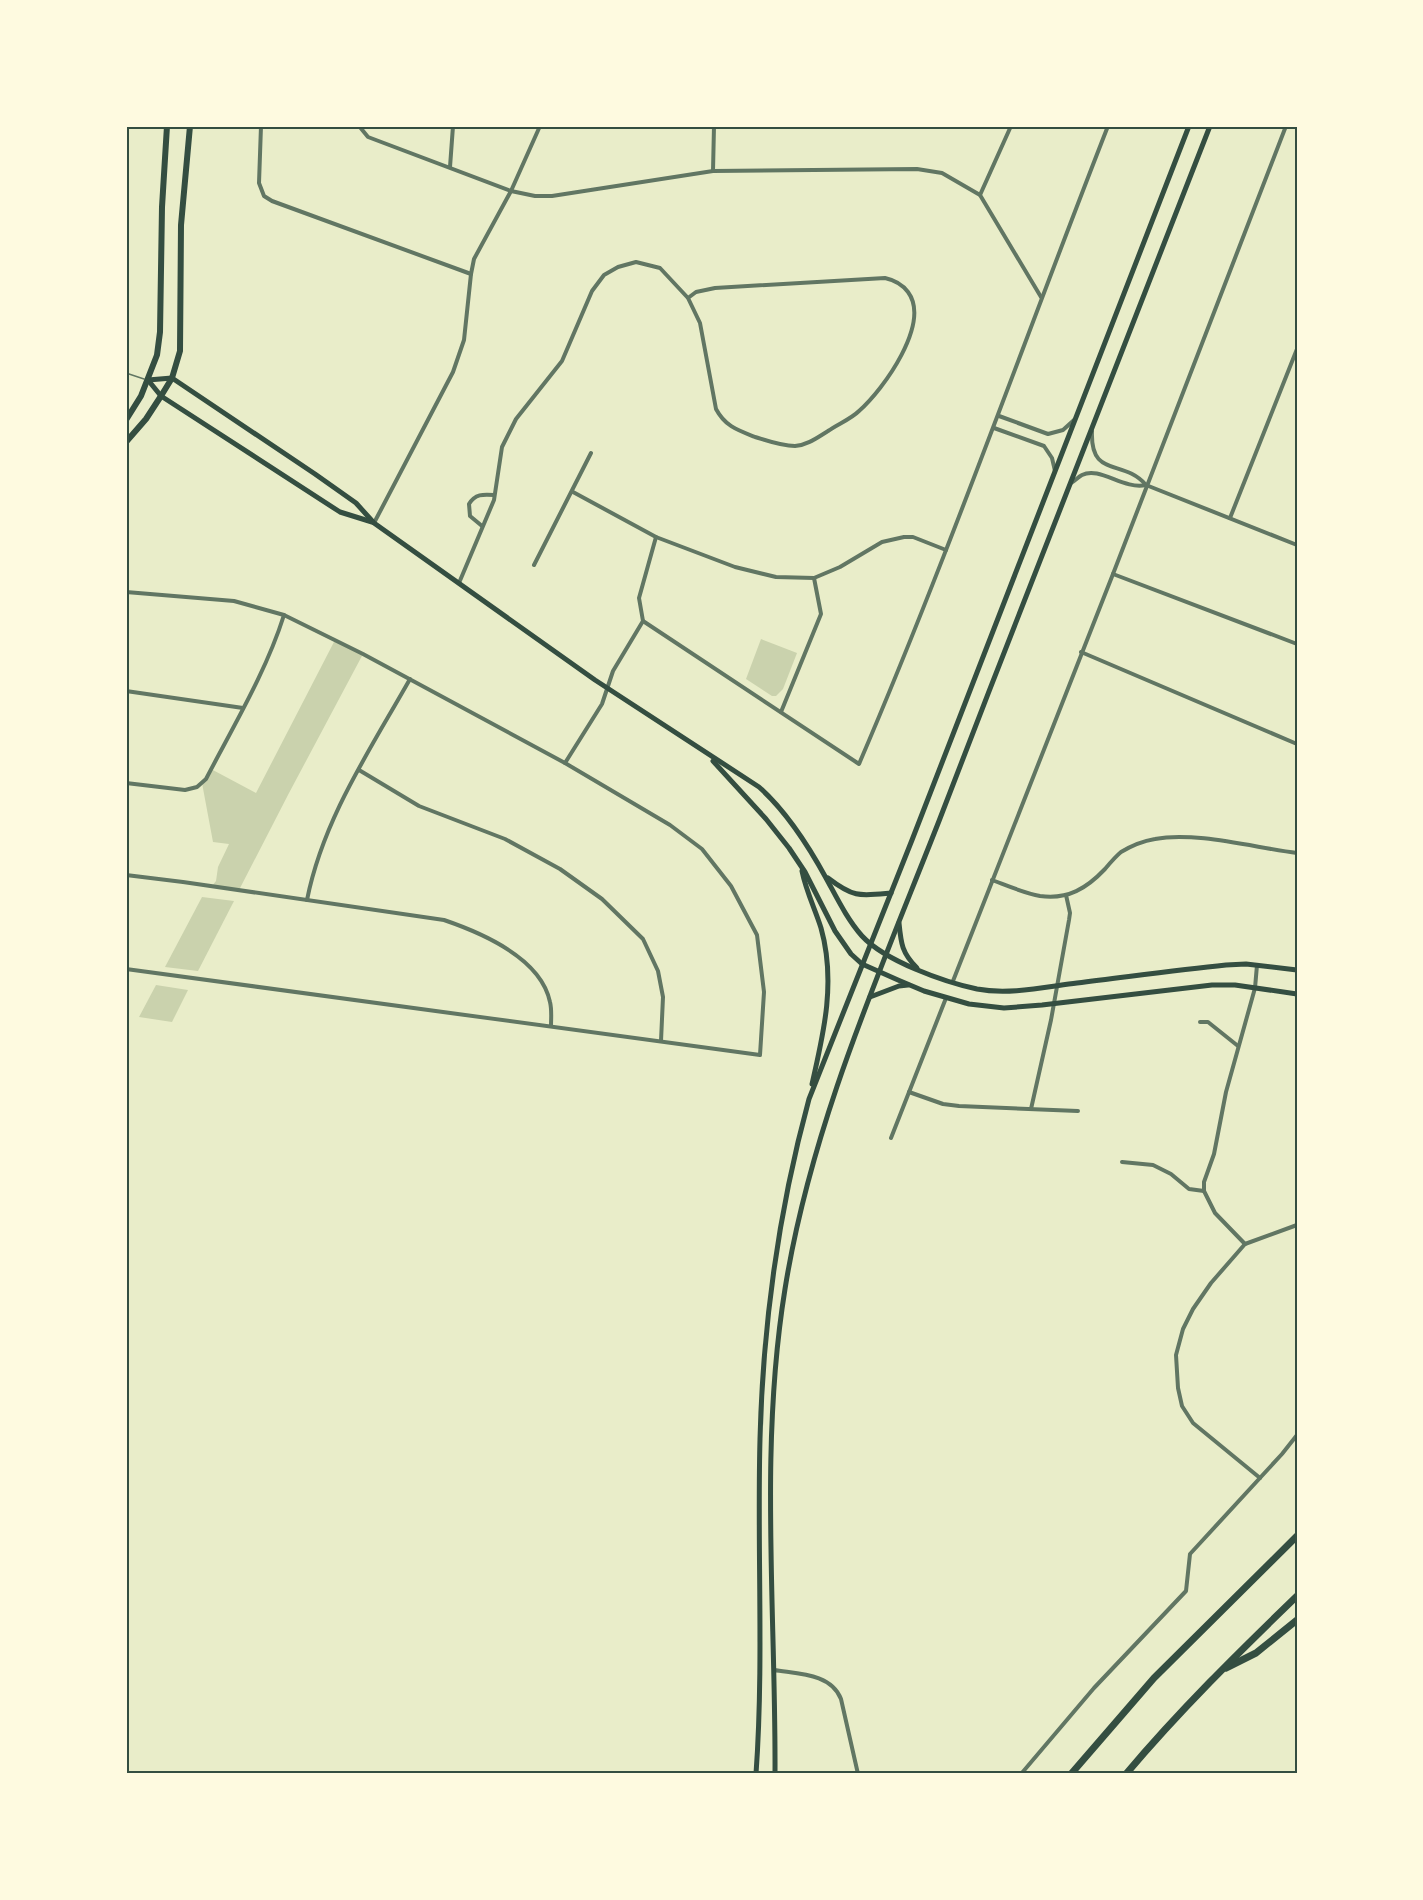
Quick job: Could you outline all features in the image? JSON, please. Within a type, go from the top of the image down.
[{"type":"highway","points":[[1071,1774],[1167,1664],[1297,1536]]},
{"type":"highway","points":[[1126,1774],[1221,1670],[1297,1596]]},
{"type":"highway","points":[[1221,1670],[1256,1653],[1297,1620]]},
{"type":"main road","points":[[126,420],[141,396],[157,355],[160,332],[162,215],[167,126]]},
{"type":"main road","points":[[126,442],[162,396],[177,364],[180,344],[181,225],[190,126]]},
{"type":"main road","points":[[809,1099],[1189,126]]},
{"type":"main road","points":[[775,1774],[771,1441],[781,1315],[797,1220],[807,1180],[824,1123],[899,921],[1210,126]]},
{"type":"main road","points":[[148,380],[172,378],[356,503],[374,523],[458,584],[708,755],[745,777],[773,800],[785,814],[825,876],[851,922],[870,944],[886,955],[918,970],[978,989],[1018,990],[1236,964],[1297,970]]},
{"type":"main road","points":[[148,380],[162,396],[340,512],[374,523]]},
{"type":"main road","points":[[708,755],[772,826],[800,864],[835,931],[851,954],[862,964],[910,985],[946,998],[976,1005],[1014,1008],[1187,987],[1223,985],[1297,994]]},
{"type":"main road","points":[[756,1774],[761,1639],[760,1440],[765,1359],[785,1196],[825,1025],[829,975],[821,929],[804,884],[800,864]]},
{"type":"main road","points":[[825,876],[848,892],[859,896],[891,893]]},
{"type":"main road","points":[[899,921],[903,950],[918,970]]},
{"type":"main road","points":[[870,997],[899,986],[910,985]]},
{"type":"street","points":[[261,126],[258,183],[264,196],[272,201],[471,274]]},
{"type":"street","points":[[359,126],[369,137],[511,191],[535,196],[552,196],[713,171],[917,169],[942,173],[980,195],[1041,297]]},
{"type":"street","points":[[450,166],[453,126]]},
{"type":"street","points":[[374,523],[453,372],[464,340],[474,259],[511,191],[540,126]]},
{"type":"street","points":[[713,171],[714,126]]},
{"type":"street","points":[[980,195],[1011,126]]},
{"type":"street","points":[[643,621],[859,764],[892,687],[999,416],[1041,297],[1108,126]]},
{"type":"street","points":[[953,981],[1286,126]]},
{"type":"street","points":[[458,584],[494,495],[502,447],[516,419],[562,361],[592,291],[604,275],[618,267],[636,262],[660,268],[688,298],[700,323],[716,409],[721,418],[732,428],[778,445],[797,446],[811,442],[859,412],[896,366],[911,330],[915,312],[914,299],[904,287],[885,278],[715,288],[696,292],[688,298]]},
{"type":"street","points":[[1230,518],[1297,349]]},
{"type":"street","points":[[999,416],[1048,434],[1063,430],[1075,420]]},
{"type":"street","points":[[994,428],[1044,446],[1052,458],[1055,471]]},
{"type":"street","points":[[1092,428],[1092,450],[1102,462],[1139,477],[1146,485],[1297,545]]},
{"type":"street","points":[[534,565],[591,453]]},
{"type":"street","points":[[1068,485],[1083,475],[1097,473],[1135,488],[1146,485]]},
{"type":"street","points":[[573,492],[656,537],[735,567],[776,577],[814,578],[840,567],[882,543],[904,537],[912,537],[946,549]]},
{"type":"street","points":[[483,526],[470,516],[469,504],[479,495],[494,495]]},
{"type":"street","points":[[565,763],[602,704],[613,671],[643,621],[639,598],[656,537]]},
{"type":"street","points":[[1113,574],[1297,644]]},
{"type":"street","points":[[781,712],[820,614],[814,578]]},
{"type":"street","points":[[126,592],[234,601],[284,615],[410,679],[565,763],[670,825],[702,849],[731,886],[757,935],[764,992],[760,1055],[126,969]]},
{"type":"street","points":[[126,783],[185,790],[197,787],[206,779],[275,643],[284,615]]},
{"type":"street","points":[[1081,652],[1297,744]]},
{"type":"street","points":[[307,900],[313,869],[338,806],[410,679]]},
{"type":"street","points":[[126,691],[243,708]]},
{"type":"street","points":[[358,770],[419,806],[506,840],[560,869],[602,898],[643,939],[658,971],[663,997],[661,1041]]},
{"type":"street","points":[[992,880],[1042,896],[1066,895],[1089,885],[1119,854],[1136,844],[1156,838],[1222,841],[1297,853]]},
{"type":"street","points":[[126,875],[444,920],[476,930],[516,955],[543,984],[551,1003],[551,1026]]},
{"type":"street","points":[[1031,1109],[1051,1020],[1070,913],[1066,895]]},
{"type":"street","points":[[1245,1244],[1215,1213],[1204,1191],[1204,1182],[1214,1154],[1226,1092],[1255,988],[1257,965]]},
{"type":"street","points":[[891,1138],[946,998]]},
{"type":"street","points":[[1200,1022],[1208,1022],[1238,1046]]},
{"type":"street","points":[[909,1092],[944,1104],[1078,1111]]},
{"type":"street","points":[[1122,1162],[1153,1165],[1172,1174],[1190,1189],[1204,1191]]},
{"type":"street","points":[[1260,1478],[1193,1423],[1182,1406],[1178,1388],[1176,1355],[1183,1329],[1193,1309],[1211,1283],[1245,1244],[1297,1225]]},
{"type":"street","points":[[1021,1774],[1094,1688],[1186,1591],[1190,1554],[1297,1435]]},
{"type":"street","points":[[774,1670],[817,1677],[836,1690],[841,1699],[858,1774]]},
{"type":"lane","points":[[126,373],[148,380]]},
{"type":"green space","points":[[761,639],[797,653],[783,689],[776,696],[772,696],[746,679]]},
{"type":"green space","points":[[335,640],[363,654],[239,890],[212,886],[216,881],[218,867],[229,844],[213,842],[202,783],[211,769],[256,793]]},
{"type":"green space","points":[[202,897],[234,901],[198,971],[165,967]]},
{"type":"green space","points":[[156,985],[188,990],[172,1022],[139,1017]]}]
